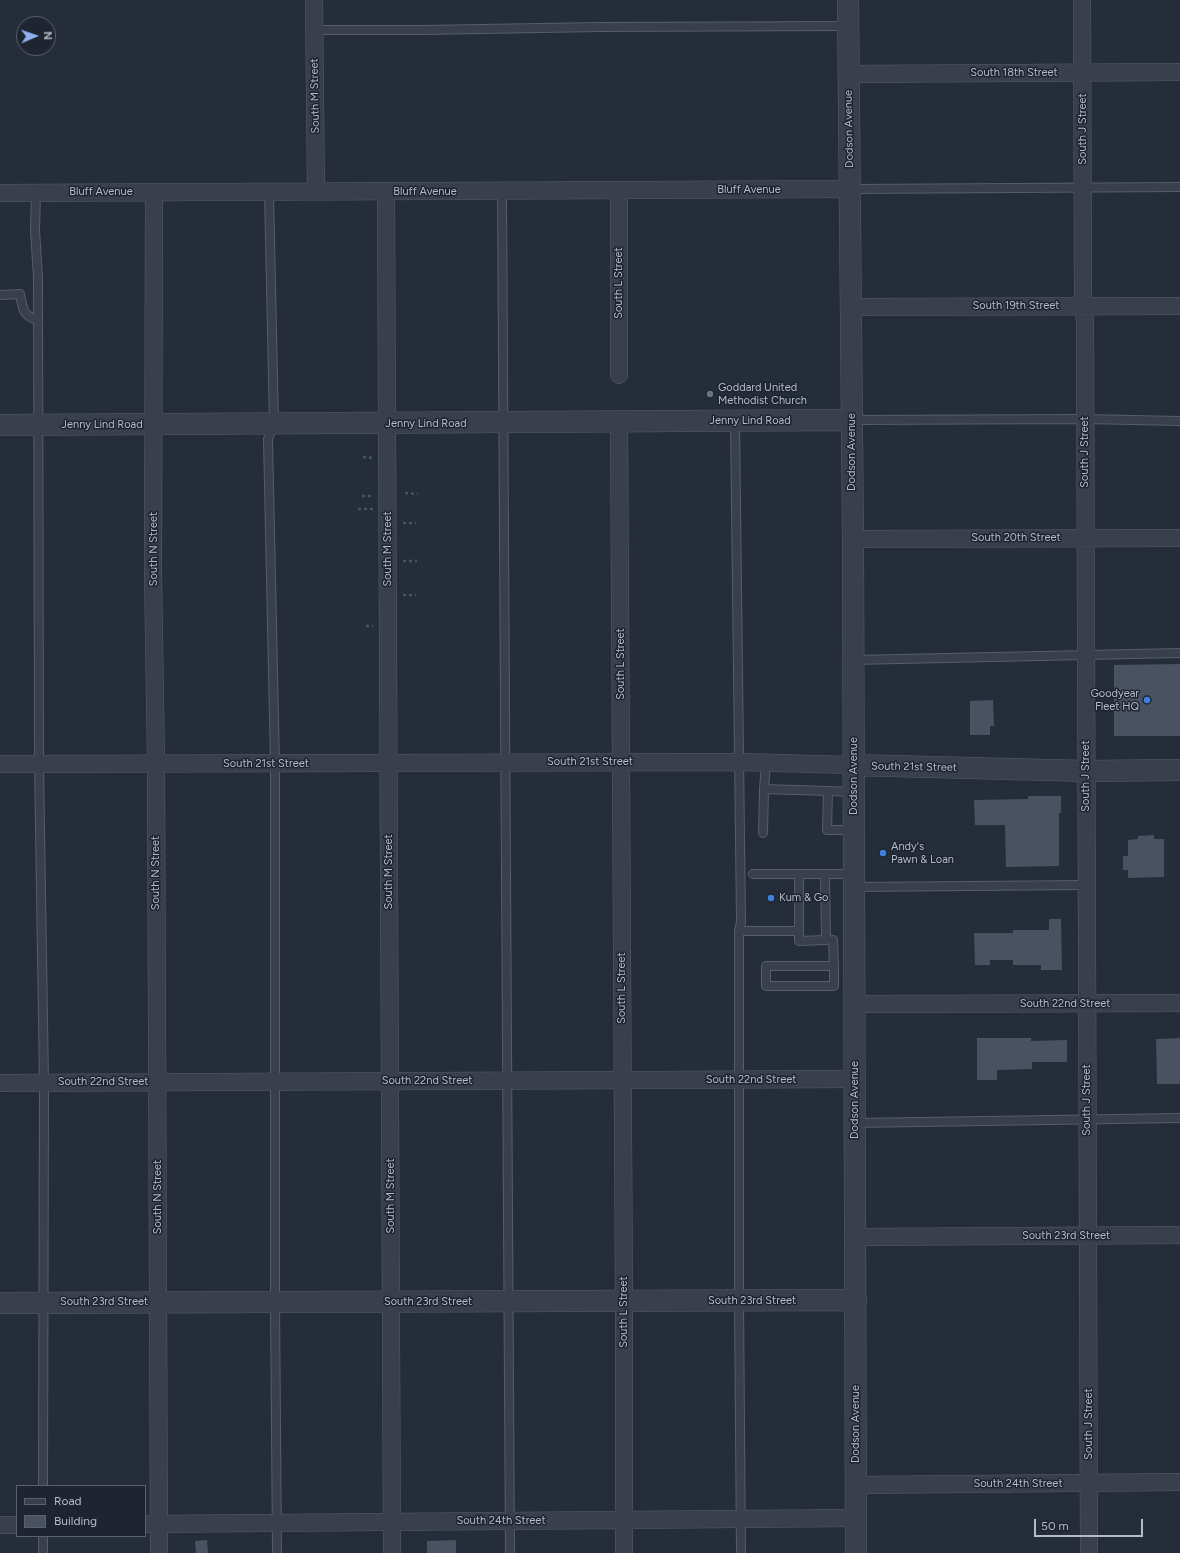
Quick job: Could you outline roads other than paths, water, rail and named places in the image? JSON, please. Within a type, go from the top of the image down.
[{"type":"street","name":"South M Street","points":[[314,0],[316,192]]},
{"type":"street","name":"Dodson Avenue","points":[[848,0],[853,539],[854,880],[840,940],[844,979],[854,1004],[856,1553]]},
{"type":"street","name":"South J Street","points":[[1082,0],[1085,654],[1087,771],[1086,886],[1089,1553]]},
{"type":"street","name":"South 18th Street","points":[[848,74],[1180,72]]},
{"type":"street","name":"Bluff Avenue","points":[[0,193],[502,192],[850,189]]},
{"type":"street","name":"South L Street","points":[[619,191],[619,375]]},
{"type":"street","name":"South N Street","points":[[154,192],[153,573],[156,764],[158,1302],[152,1524],[159,1553]]},
{"type":"street","name":"South M Street","points":[[386,192],[392,1553]]},
{"type":"street","name":"South 19th Street","points":[[851,307],[1180,306]]},
{"type":"street","name":"Jenny Lind Road","points":[[0,425],[387,424],[852,420]]},
{"type":"street","name":"South L Street","points":[[620,422],[624,1553]]},
{"type":"street","name":"South 20th Street","points":[[853,539],[1180,538]]},
{"type":"street","name":"South 21st Street","points":[[0,764],[740,762],[1087,771],[1180,770]]},
{"type":"street","name":"South 22nd Street","points":[[854,1004],[1180,1003]]},
{"type":"street","name":"South 22nd Street","points":[[0,1083],[855,1079]]},
{"type":"street","name":"South 23rd Street","points":[[855,1237],[1180,1235]]},
{"type":"street","name":"South 23rd Street","points":[[0,1303],[856,1300]]},
{"type":"street","name":"South 24th Street","points":[[856,1485],[1180,1482]]},
{"type":"street","name":"South 24th Street","points":[[152,1524],[856,1518]]},
{"type":"street","points":[[0,1525],[16,1525]]},
{"type":"lane","points":[[314,30],[848,26]]},
{"type":"lane","points":[[850,189],[1180,187]]},
{"type":"lane","points":[[269,192],[274,424],[268,439],[275,764],[275,1302],[277,1553]]},
{"type":"lane","points":[[502,192],[510,1553]]},
{"type":"lane","points":[[36,193],[35,230],[38,278],[37,425],[39,764],[44,1082],[43,1485]]},
{"type":"lane","points":[[0,294],[20,294],[24,313],[30,318],[37,320]]},
{"type":"lane","points":[[852,420],[1180,421]]},
{"type":"lane","points":[[735,421],[741,922],[739,931],[741,1553]]},
{"type":"lane","points":[[853,660],[1180,653]]},
{"type":"lane","points":[[763,833],[766,763]]},
{"type":"lane","points":[[764,789],[854,792]]},
{"type":"lane","points":[[828,791],[827,830],[854,830]]},
{"type":"lane","points":[[753,874],[825,874],[854,880],[1086,886]]},
{"type":"lane","points":[[799,874],[799,940],[840,940]]},
{"type":"lane","points":[[825,874],[840,940],[834,966]]},
{"type":"lane","points":[[739,931],[799,931]]},
{"type":"lane","points":[[766,966],[834,966],[844,979],[834,986],[766,986],[766,966]]},
{"type":"lane","points":[[855,1123],[1180,1118]]},
{"type":"lane","points":[[43,1537],[43,1553]]},
{"type":"place","name":"Goddard United Methodist Church","points":[[710,394]]},
{"type":"place","name":"Goodyear Fleet HQ","points":[[1147,700]]},
{"type":"place","name":"Andy's Pawn & Loan","points":[[883,853]]},
{"type":"place","name":"Kum & Go","points":[[771,898]]}]
